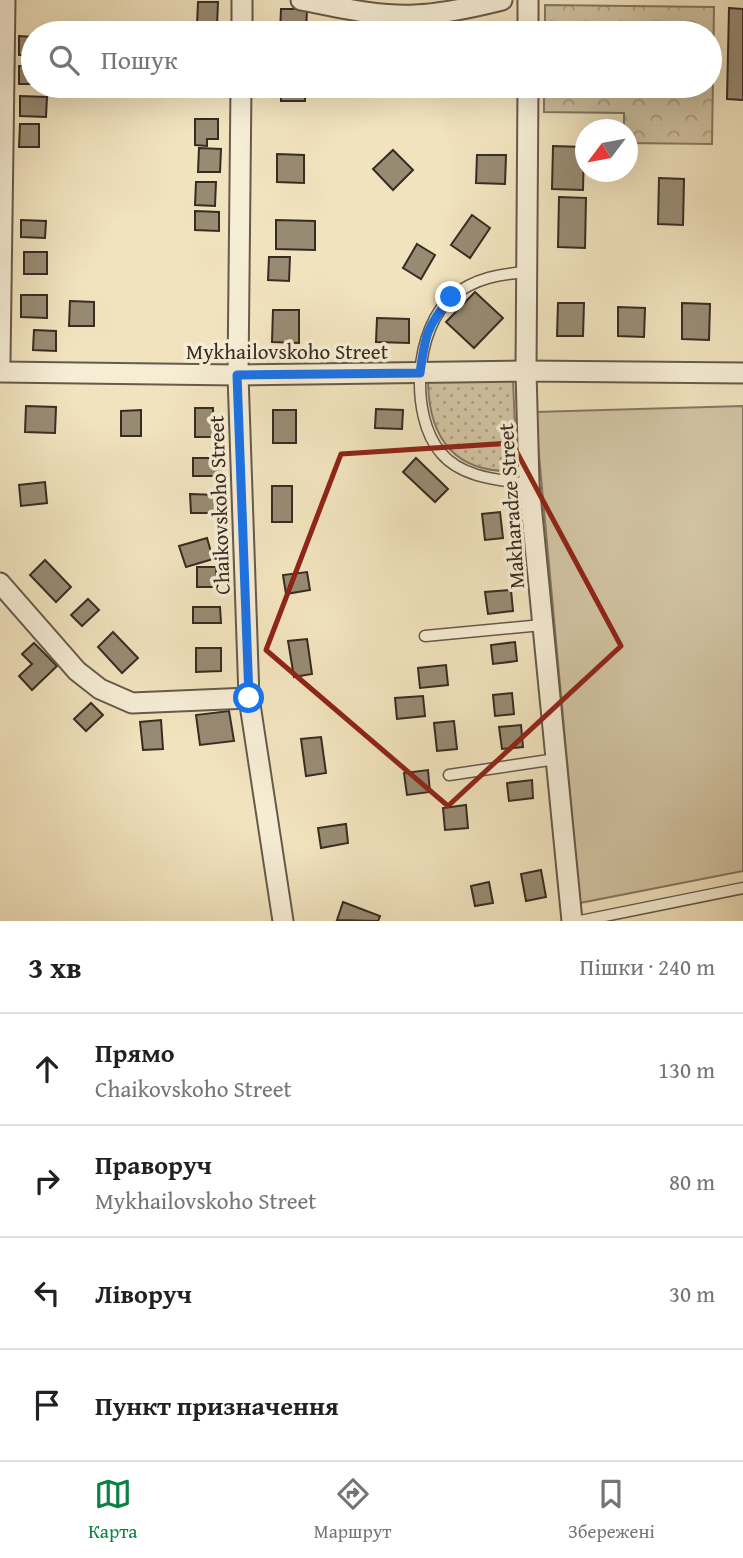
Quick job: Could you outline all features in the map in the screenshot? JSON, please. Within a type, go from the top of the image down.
[{"type":"street","points":[[0,361],[5,0]]},
{"type":"street","points":[[242,0],[242,21]]},
{"type":"street","points":[[301,0],[363,12],[415,15],[471,8],[502,0]]},
{"type":"street","points":[[528,0],[528,21]]},
{"type":"street","name":"Chaikovskoho Street","points":[[241,98],[237,375],[249,698],[283,921]]},
{"type":"street","name":"Makharadze Street","points":[[527,98],[526,371],[529,484],[572,921]]},
{"type":"street","name":"Mykhailovskoho Street","points":[[0,372],[237,375],[526,371],[743,373]]},
{"type":"street","points":[[0,583],[77,671],[100,689],[132,703],[249,698]]},
{"type":"lane","points":[[527,272],[488,276],[451,297],[437,314],[423,346],[420,396],[430,436],[441,454],[476,476],[529,484]]},
{"type":"lane","points":[[425,636],[542,625]]},
{"type":"lane","points":[[449,775],[556,759]]},
{"type":"lane","points":[[580,921],[743,888]]},
{"type":"highlighted area","points":[[512,443],[621,646],[448,806],[266,650],[341,454]]},
{"type":"green space","points":[[545,5],[714,7],[714,21],[545,21]]},
{"type":"green space","points":[[544,98],[713,98],[712,144],[638,143],[638,119],[624,119],[624,113],[544,112]]},
{"type":"green space","points":[[513,381],[517,471],[478,467],[463,460],[450,450],[441,437],[434,421],[428,382]]},
{"type":"green space","points":[[743,406],[743,871],[580,903],[535,412]]},
{"type":"building","points":[[198,2],[218,2],[217,21],[197,21]]},
{"type":"building","points":[[729,8],[743,9],[743,100],[727,99]]},
{"type":"building","points":[[281,9],[307,9],[306,21],[280,21]]},
{"type":"building","points":[[19,36],[21,55],[19,55]]},
{"type":"building","points":[[19,66],[21,66],[21,84]]},
{"type":"building","points":[[20,96],[47,98],[46,117],[20,116]]},
{"type":"building","points":[[281,98],[305,98],[305,101],[281,101]]},
{"type":"building","points":[[195,119],[218,119],[218,139],[207,139],[207,146],[195,145]]},
{"type":"building","points":[[20,124],[39,124],[39,147],[19,147]]},
{"type":"building","points":[[553,146],[575,147],[575,182],[583,182],[583,190],[552,189]]},
{"type":"building","points":[[199,148],[221,149],[220,172],[198,172]]},
{"type":"building","points":[[393,150],[413,170],[393,190],[373,169]]},
{"type":"building","points":[[277,154],[304,155],[304,183],[277,182]]},
{"type":"building","points":[[477,155],[506,155],[505,184],[476,183]]},
{"type":"building","points":[[659,178],[684,179],[683,225],[658,224]]},
{"type":"building","points":[[196,182],[216,182],[215,206],[195,205]]},
{"type":"building","points":[[559,197],[586,198],[585,248],[558,247]]},
{"type":"building","points":[[195,211],[219,212],[219,231],[195,230]]},
{"type":"building","points":[[472,215],[490,228],[470,258],[451,245]]},
{"type":"building","points":[[21,220],[46,221],[45,238],[21,237]]},
{"type":"building","points":[[276,220],[315,221],[315,250],[276,249]]},
{"type":"building","points":[[417,244],[435,255],[421,279],[403,268]]},
{"type":"building","points":[[24,252],[47,252],[47,274],[24,274]]},
{"type":"building","points":[[269,257],[290,257],[289,281],[268,280]]},
{"type":"building","points":[[475,292],[503,318],[474,348],[446,322]]},
{"type":"building","points":[[21,295],[47,295],[47,318],[21,317]]},
{"type":"building","points":[[70,301],[94,302],[94,326],[69,326]]},
{"type":"building","points":[[558,303],[584,303],[583,336],[557,336]]},
{"type":"building","points":[[682,303],[710,304],[709,340],[682,339]]},
{"type":"building","points":[[618,307],[645,308],[644,337],[618,336]]},
{"type":"building","points":[[273,310],[299,310],[299,343],[272,342]]},
{"type":"building","points":[[377,318],[409,319],[409,343],[376,342]]},
{"type":"building","points":[[34,330],[56,331],[56,351],[33,350]]},
{"type":"building","points":[[26,406],[56,407],[55,433],[25,432]]},
{"type":"building","points":[[195,408],[213,408],[214,437],[195,437]]},
{"type":"building","points":[[376,409],[403,410],[402,429],[375,428]]},
{"type":"building","points":[[141,410],[141,436],[121,436],[121,411]]},
{"type":"building","points":[[273,410],[296,410],[296,443],[273,443]]},
{"type":"building","points":[[193,458],[221,458],[221,476],[193,476]]},
{"type":"building","points":[[416,458],[448,489],[435,502],[403,472]]},
{"type":"building","points":[[45,482],[47,503],[21,506],[19,485]]},
{"type":"building","points":[[272,486],[292,486],[292,522],[272,522]]},
{"type":"building","points":[[190,494],[217,495],[217,513],[191,513]]},
{"type":"building","points":[[500,512],[503,538],[485,540],[482,514]]},
{"type":"building","points":[[207,538],[213,559],[186,567],[179,546]]},
{"type":"building","points":[[45,560],[71,587],[56,602],[30,575]]},
{"type":"building","points":[[197,567],[216,567],[217,587],[197,587]]},
{"type":"building","points":[[307,572],[310,590],[286,594],[283,575]]},
{"type":"building","points":[[511,590],[513,611],[488,614],[485,592]]},
{"type":"building","points":[[88,599],[99,610],[82,626],[71,615]]},
{"type":"building","points":[[193,607],[220,607],[221,623],[193,623]]},
{"type":"building","points":[[113,632],[138,658],[122,673],[98,647]]},
{"type":"building","points":[[307,639],[312,674],[294,677],[288,641]]},
{"type":"building","points":[[515,642],[517,661],[493,664],[491,645]]},
{"type":"building","points":[[34,643],[57,666],[32,690],[19,676],[32,664],[22,654]]},
{"type":"building","points":[[196,648],[221,648],[221,671],[196,672]]},
{"type":"building","points":[[446,665],[448,685],[420,688],[418,668]]},
{"type":"building","points":[[512,693],[514,714],[495,716],[493,695]]},
{"type":"building","points":[[423,696],[425,716],[397,719],[395,698]]},
{"type":"building","points":[[91,703],[103,715],[86,731],[74,719]]},
{"type":"building","points":[[229,711],[234,741],[200,745],[196,715]]},
{"type":"building","points":[[161,720],[163,749],[143,750],[140,722]]},
{"type":"building","points":[[454,721],[457,749],[437,751],[434,723]]},
{"type":"building","points":[[521,725],[523,747],[502,749],[499,727]]},
{"type":"building","points":[[321,737],[326,773],[306,776],[301,739]]},
{"type":"building","points":[[428,770],[430,792],[407,795],[404,773]]},
{"type":"building","points":[[532,780],[533,798],[509,801],[507,783]]},
{"type":"building","points":[[466,805],[468,828],[445,830],[443,808]]},
{"type":"building","points":[[346,824],[348,843],[321,848],[318,828]]},
{"type":"building","points":[[541,870],[546,897],[526,901],[521,874]]},
{"type":"building","points":[[489,882],[493,903],[475,906],[471,886]]},
{"type":"building","points":[[343,902],[380,916],[378,921],[337,920]]},
{"type":"route","points":[[249,698],[237,375],[420,373],[423,346],[429,328],[451,297]]}]
